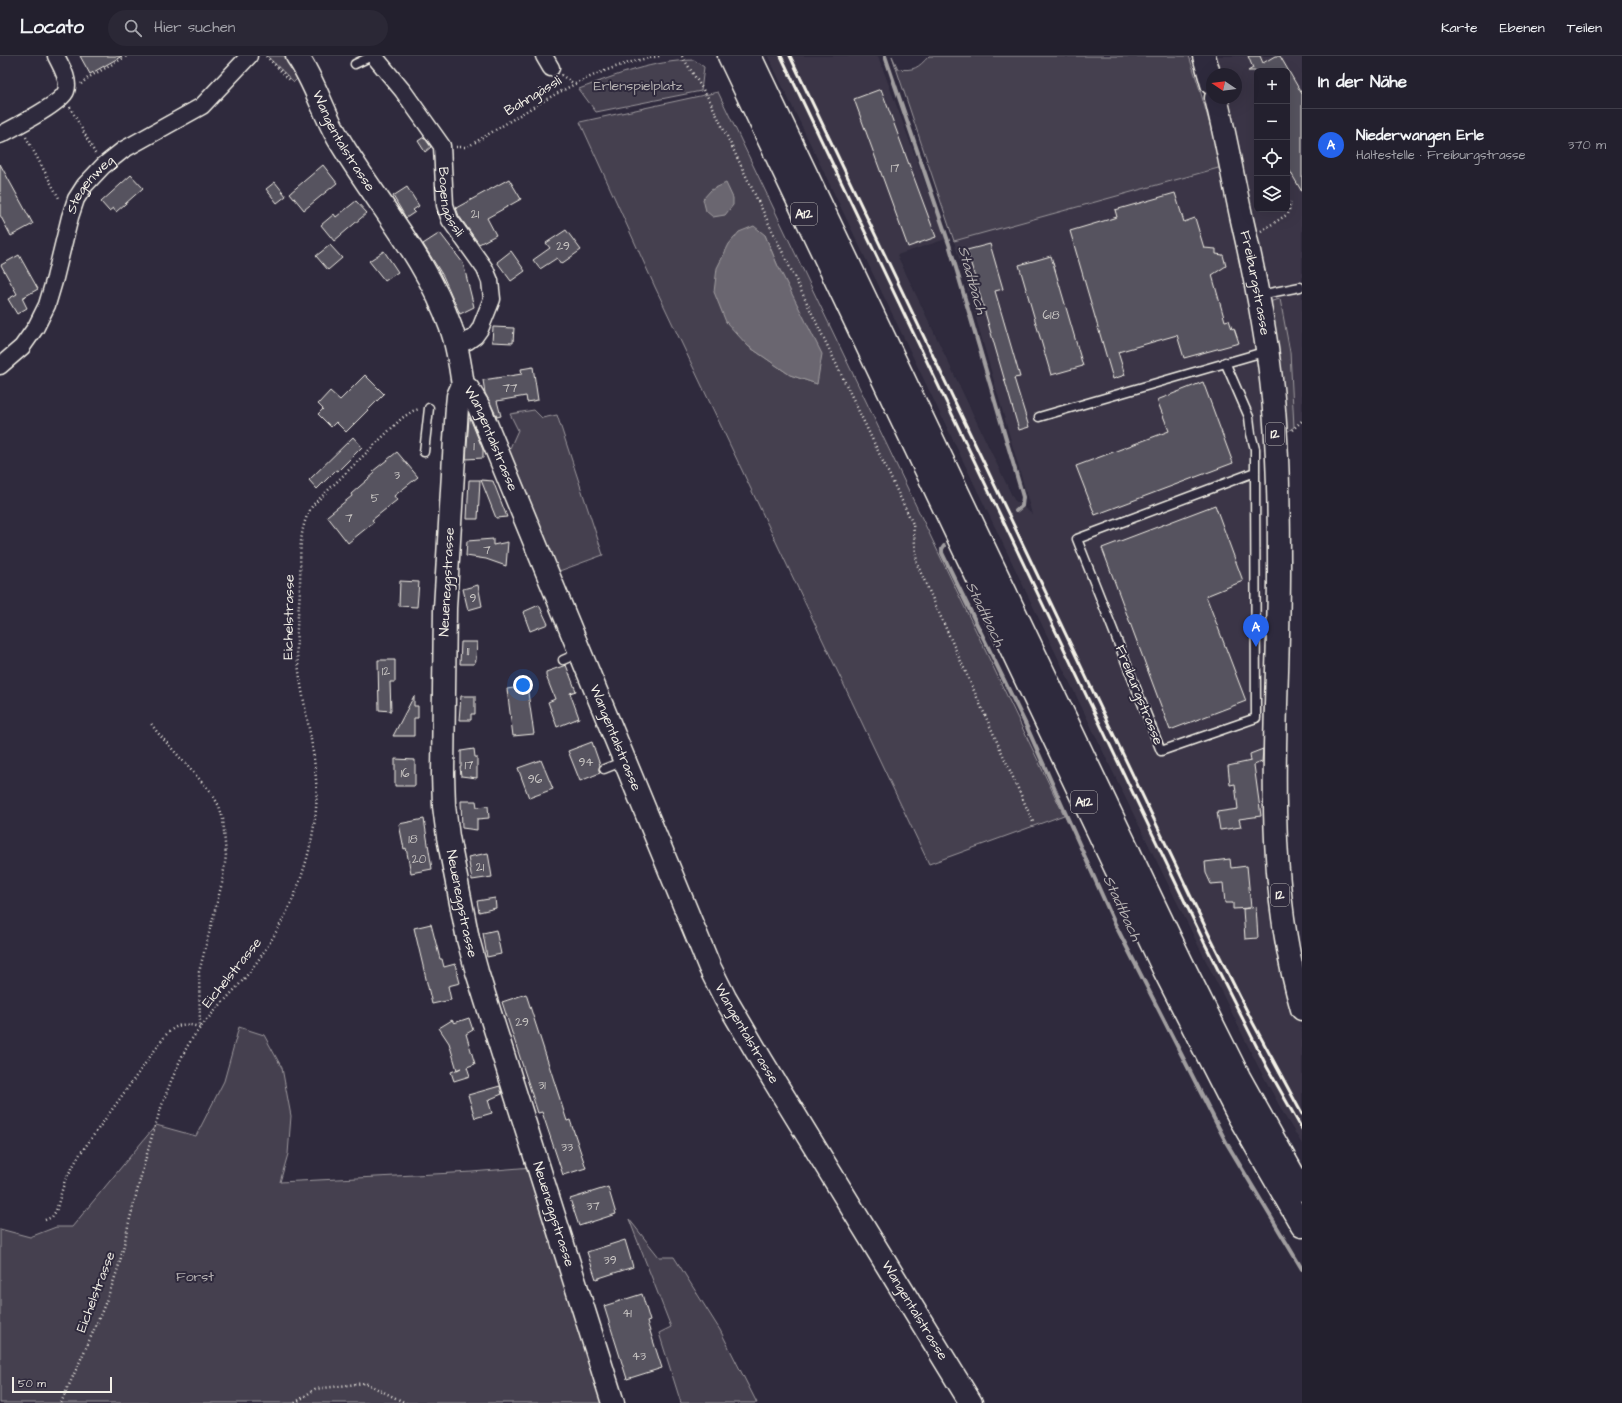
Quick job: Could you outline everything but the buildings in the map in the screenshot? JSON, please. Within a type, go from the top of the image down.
[{"type":"main road","name":"Wangentalstrasse","points":[[297,56],[338,137],[410,247],[437,294],[451,328],[456,345],[463,385],[468,389],[480,407],[571,656],[624,761],[696,937],[725,998],[971,1403]]},
{"type":"main road","name":"A12","points":[[729,56],[1164,970],[1225,1092],[1256,1149],[1302,1226]]},
{"type":"main road","name":"A12","points":[[750,56],[1182,964],[1256,1108],[1302,1190]]},
{"type":"main road","points":[[1204,56],[1207,68]]},
{"type":"main road","name":"Freiburgstrasse","points":[[1217,104],[1259,296],[1268,351],[1274,414],[1279,522],[1279,645],[1275,784],[1277,865],[1280,901],[1288,952],[1302,1009]]},
{"type":"main road","name":"Neueneggstrasse","points":[[463,385],[458,396],[457,406],[445,608],[443,774],[444,806],[448,837],[468,939],[477,972],[613,1403]]},
{"type":"street","points":[[3,137],[61,98],[66,92],[66,77],[56,56]]},
{"type":"street","name":"Stegenweg","points":[[0,366],[22,347],[36,327],[47,305],[70,217],[76,199],[82,190],[103,166],[122,150],[202,106],[249,56]]},
{"type":"street","name":"Bogengässli","points":[[373,56],[404,91],[442,146],[445,205],[448,215],[457,231],[484,269],[490,281],[492,291],[490,306],[476,336],[468,341],[456,345]]},
{"type":"lane","points":[[355,64],[373,56]]},
{"type":"lane","points":[[1259,296],[1300,287]]},
{"type":"lane","name":"Freiburgstrasse","points":[[1255,472],[1077,539],[1161,751],[1256,718],[1255,448],[1251,434],[1249,417],[1225,362],[1268,351]]},
{"type":"lane","points":[[1039,417],[1225,362]]},
{"type":"lane","points":[[424,452],[429,408]]},
{"type":"lane","points":[[604,769],[624,761]]},
{"type":"path","points":[[67,86],[74,87],[85,82],[89,77],[127,56]]},
{"type":"path","points":[[266,56],[296,86]]},
{"type":"path","name":"Bahngässli","points":[[442,146],[467,148],[573,83],[628,63],[660,56]]},
{"type":"path","points":[[682,56],[710,101],[913,524],[917,564],[1034,824]]},
{"type":"path","points":[[75,116],[103,166]]},
{"type":"path","points":[[31,145],[70,217]]},
{"type":"path","points":[[1262,239],[1261,231],[1288,214],[1291,202]]},
{"type":"path","name":"Eichelstrasse","points":[[61,1403],[117,1273],[153,1130],[164,1098],[184,1052],[200,1027],[248,974],[268,946],[296,893],[306,862],[314,824],[317,800],[315,768],[299,672],[296,644],[300,586],[300,556],[303,529],[307,514],[313,505],[402,418],[413,411],[429,408]]},
{"type":"path","points":[[45,1220],[52,1217],[56,1210],[65,1180],[80,1154],[164,1036],[172,1028],[180,1024],[189,1024],[200,1027],[199,972],[222,883],[226,856],[223,819],[219,806],[211,792],[162,738],[150,722]]},
{"type":"path","points":[[295,1403],[315,1389],[365,1383],[406,1403]]},
{"type":"shaded area","points":[[768,56],[878,56],[946,239],[897,255],[1014,500],[1032,514],[954,241],[1224,166],[1208,104],[1242,104],[1242,68],[1206,68],[1206,94],[1198,62],[1195,56],[1302,56],[1302,419],[1294,427],[1262,451],[1266,741],[1287,981],[1302,1032],[1302,1144],[1259,1068],[1124,795]]},
{"type":"shaded area","points":[[726,183],[733,198],[733,205],[725,215],[713,217],[706,211],[703,199],[711,190]]},
{"type":"shaded area","points":[[754,226],[765,235],[777,264],[822,354],[817,384],[790,375],[748,346],[726,322],[714,292],[717,268],[729,244],[739,232]]},
{"type":"green space","points":[[267,56],[286,56],[298,78],[294,82]]},
{"type":"green space","points":[[892,56],[898,69],[908,70],[915,68],[929,56],[1189,56],[1222,167],[954,241]]},
{"type":"green space","name":"Erlenspielplatz","points":[[694,60],[704,67],[701,91],[596,112],[579,89],[635,69],[664,63]]},
{"type":"green space","points":[[718,92],[1064,815],[929,864],[655,287],[580,122]],"holes":[[[765,235],[777,264],[817,384],[790,375],[748,346]]]},
{"type":"green space","points":[[1280,299],[1290,352],[1294,427],[1284,434],[1271,310],[1272,301]]},
{"type":"green space","points":[[534,410],[542,418],[557,415],[603,555],[554,573],[506,457],[518,430],[510,414]]},
{"type":"green space","name":"Forst","points":[[239,1027],[264,1035],[282,1068],[291,1116],[288,1154],[280,1182],[472,1172],[532,1167],[609,1403],[0,1403],[0,1229],[30,1237],[56,1227],[72,1227],[156,1125],[196,1136],[224,1081]]},
{"type":"green space","points":[[629,1219],[659,1257],[674,1257],[720,1330],[757,1403],[681,1403],[659,1333],[671,1327]]},
{"type":"waterway","name":"Stadtbach","points":[[885,56],[949,244],[1023,497],[1022,506],[1016,511]]},
{"type":"waterway","name":"Stadtbach","points":[[944,546],[942,553],[1026,725],[1115,924],[1226,1142],[1302,1269]]},
{"type":"railway","points":[[781,56],[1205,944],[1267,1067],[1302,1129]]},
{"type":"railway","points":[[790,56],[1212,941],[1253,1023],[1302,1114]]},
{"type":"place","name":"Niederwangen Erle","points":[[1256,647]]}]
